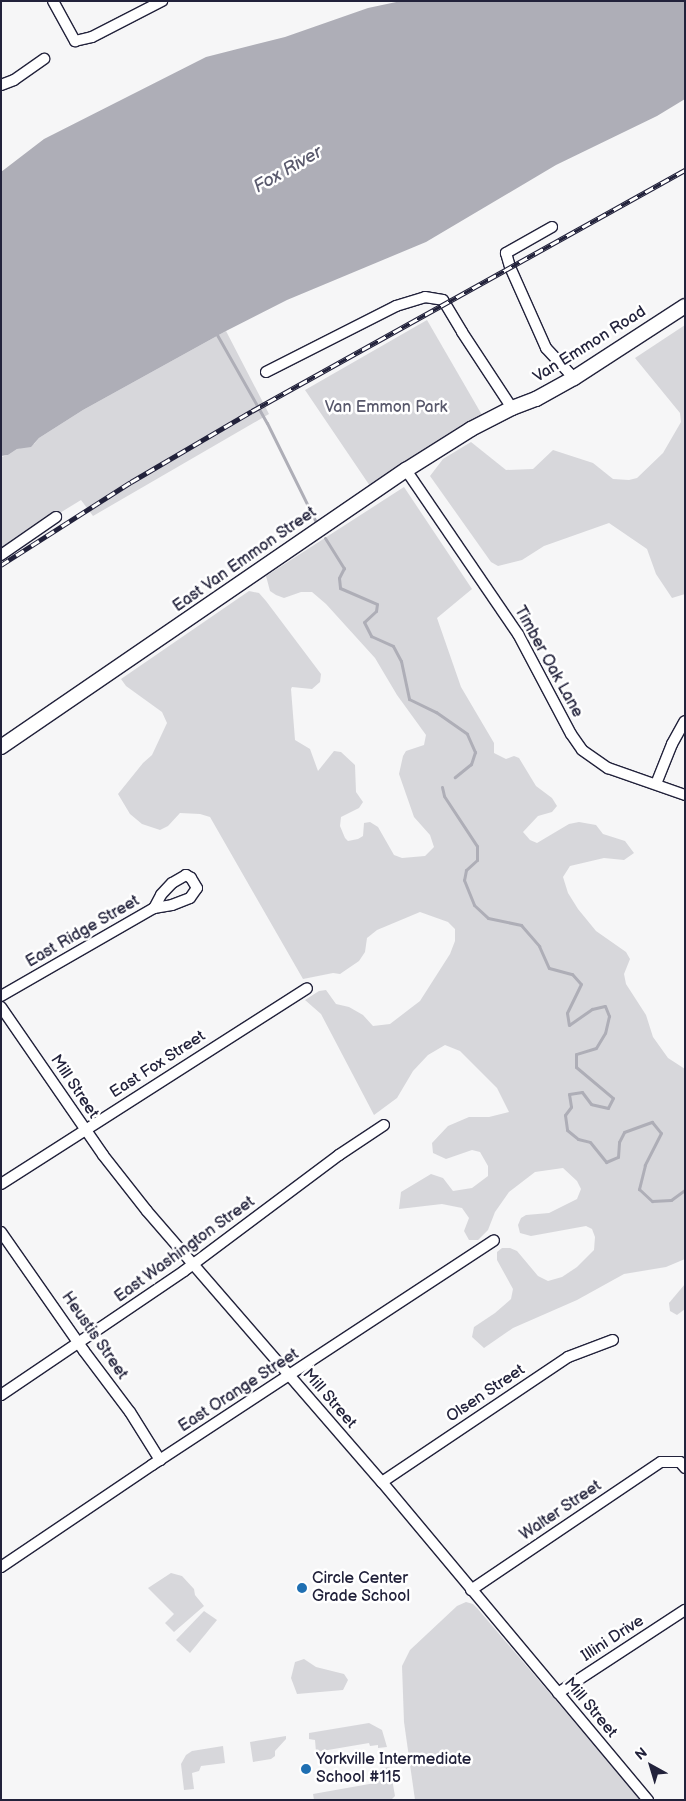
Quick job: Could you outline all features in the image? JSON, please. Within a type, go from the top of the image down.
[{"type":"street","points":[[53,1],[75,41],[92,37],[162,1]]},
{"type":"street","points":[[1,85],[14,80],[44,59]]},
{"type":"street","points":[[552,227],[506,253],[510,267],[546,348],[574,378]]},
{"type":"street","points":[[266,372],[396,306],[425,297],[443,300],[512,408]]},
{"type":"street","name":"Van Emmon Road","points":[[512,408],[536,399],[574,378],[685,306]]},
{"type":"street","name":"East Van Emmon Street","points":[[1,747],[406,470],[471,429],[512,408]]},
{"type":"street","name":"Timber Oak Lane","points":[[406,470],[518,634],[571,734],[582,750],[608,768],[685,795]]},
{"type":"street","points":[[1,555],[56,517]]},
{"type":"street","points":[[656,784],[672,744],[685,722]]},
{"type":"street","name":"East Ridge Street","points":[[1,996],[154,908]]},
{"type":"street","name":"East Fox Street","points":[[1,1184],[260,1016],[307,988]]},
{"type":"street","name":"Mill Street","points":[[1,1007],[122,1180],[192,1265],[382,1482],[648,1800]]},
{"type":"street","name":"East Washington Street","points":[[1,1395],[192,1265],[345,1151],[384,1125]]},
{"type":"street","name":"Heustis Street","points":[[1,1232],[130,1412],[160,1460]]},
{"type":"street","name":"East Orange Street","points":[[1,1567],[494,1240]]},
{"type":"street","name":"Olsen Street","points":[[382,1482],[568,1357],[613,1340]]},
{"type":"street","name":"Walter Street","points":[[471,1590],[661,1462],[680,1462],[685,1468]]},
{"type":"street","name":"Illini Drive","points":[[558,1693],[685,1610]]},
{"type":"green space","name":"Van Emmon Park","points":[[427,320],[482,415],[447,435],[370,486],[305,390]]},
{"type":"green space","points":[[685,325],[685,594],[672,598],[656,574],[647,549],[609,523],[544,546],[522,560],[498,566],[491,562],[430,476],[443,459],[471,442],[506,470],[533,469],[553,450],[593,463],[613,479],[629,480],[637,478],[663,453],[681,422],[680,413],[635,358]]},
{"type":"green space","points":[[226,331],[269,414],[93,516],[81,500],[1,549],[1,457],[17,449],[34,444],[39,438],[83,410]]},
{"type":"green space","points":[[404,487],[472,589],[437,618],[461,687],[494,743],[494,753],[506,759],[514,756],[519,758],[536,786],[552,798],[557,806],[552,812],[538,816],[523,832],[530,840],[537,843],[569,824],[579,822],[596,825],[603,834],[625,841],[634,853],[624,860],[604,858],[570,866],[563,877],[568,893],[596,931],[626,952],[630,959],[624,974],[626,984],[646,1015],[653,1037],[668,1058],[685,1069],[685,1259],[666,1267],[624,1274],[577,1300],[513,1328],[484,1348],[472,1337],[474,1327],[495,1313],[511,1299],[513,1289],[497,1260],[497,1252],[502,1248],[510,1248],[517,1251],[538,1276],[548,1281],[562,1277],[577,1267],[594,1250],[595,1237],[592,1229],[586,1226],[531,1236],[520,1233],[518,1225],[521,1218],[526,1215],[549,1213],[577,1199],[581,1189],[577,1181],[563,1168],[535,1172],[509,1192],[495,1212],[488,1230],[478,1240],[469,1240],[464,1231],[469,1218],[462,1208],[442,1204],[399,1209],[401,1192],[431,1174],[443,1178],[453,1191],[472,1188],[488,1176],[488,1166],[480,1152],[472,1150],[446,1159],[433,1153],[432,1143],[448,1126],[469,1117],[489,1117],[509,1112],[497,1088],[460,1051],[445,1045],[428,1055],[413,1071],[397,1098],[374,1115],[321,1014],[305,1000],[319,991],[326,990],[336,1004],[349,1007],[363,1015],[373,1026],[390,1024],[420,1001],[450,954],[455,941],[455,929],[448,922],[420,912],[377,930],[367,938],[365,952],[359,961],[340,974],[333,973],[303,979],[210,817],[200,814],[180,813],[168,826],[160,830],[142,824],[130,814],[118,794],[143,763],[152,755],[167,723],[162,712],[126,686],[121,679],[249,591],[259,593],[266,601],[321,674],[320,682],[312,689],[292,687],[291,689],[295,740],[310,749],[318,771],[334,751],[341,752],[355,765],[356,792],[363,802],[359,808],[341,817],[340,826],[345,838],[348,841],[363,836],[364,823],[370,822],[378,827],[394,855],[402,858],[425,856],[434,847],[430,835],[414,817],[399,774],[406,751],[424,745],[426,735],[397,695],[375,658],[326,604],[312,592],[301,592],[284,598],[276,595],[270,591],[266,576]]},
{"type":"green space","points":[[685,1284],[685,1309],[677,1315],[670,1311],[669,1303]]},
{"type":"green space","points":[[171,1573],[182,1576],[194,1589],[195,1595],[204,1606],[174,1632],[165,1623],[174,1614],[148,1588]]},
{"type":"green space","points":[[466,1602],[473,1604],[477,1608],[641,1800],[415,1800],[404,1722],[402,1666],[410,1650],[457,1606]]},
{"type":"green space","points":[[204,1611],[217,1620],[190,1653],[176,1640]]},
{"type":"green space","points":[[304,1659],[316,1667],[344,1674],[348,1680],[343,1690],[297,1694],[291,1678],[295,1662]]},
{"type":"green space","points":[[369,1723],[382,1730],[387,1747],[378,1748],[378,1745],[370,1746],[369,1743],[316,1752],[315,1740],[309,1739],[309,1733]]},
{"type":"green space","points":[[286,1736],[286,1739],[275,1751],[275,1756],[271,1759],[253,1762],[250,1742]]},
{"type":"green space","points":[[223,1746],[225,1763],[201,1766],[199,1771],[192,1773],[194,1789],[184,1790],[181,1764],[186,1755],[192,1751]]},
{"type":"green space","points":[[390,1767],[395,1796],[391,1800],[314,1800],[313,1794],[375,1783],[374,1780],[383,1779],[381,1768]]},
{"type":"water","name":"Fox River","points":[[401,1],[685,1],[685,99],[657,116],[556,165],[426,242],[287,300],[226,331],[83,410],[39,438],[31,447],[17,449],[8,455],[1,456],[1,172],[44,139],[206,57],[285,37],[368,8]]},
{"type":"waterway","points":[[216,333],[267,423],[316,522]]},
{"type":"waterway","points":[[325,538],[344,568],[339,578],[340,588],[377,604],[376,611],[364,622],[371,636],[393,646],[401,661],[409,699],[436,712],[467,734],[475,752],[471,764],[455,777]]},
{"type":"waterway","points":[[442,787],[444,796],[477,846],[477,860],[466,870],[464,880],[474,905],[488,918],[521,925],[539,946],[549,968],[572,974],[581,984],[567,1013],[569,1025],[592,1009],[605,1006],[609,1016],[605,1033],[596,1048],[576,1054],[576,1067],[613,1098],[608,1108],[591,1104],[582,1092],[569,1094],[571,1107],[565,1115],[567,1130],[578,1139],[590,1142],[606,1162],[618,1157],[619,1142],[624,1132],[652,1122],[661,1133],[645,1165],[639,1189],[652,1201],[671,1200],[685,1190]]},
{"type":"railway","points":[[1,565],[131,482],[252,411],[685,170]]},
{"type":"place","name":"Circle Center Grade School","points":[[302,1588]]},
{"type":"place","name":"Yorkville Intermediate School #115","points":[[306,1769]]}]
